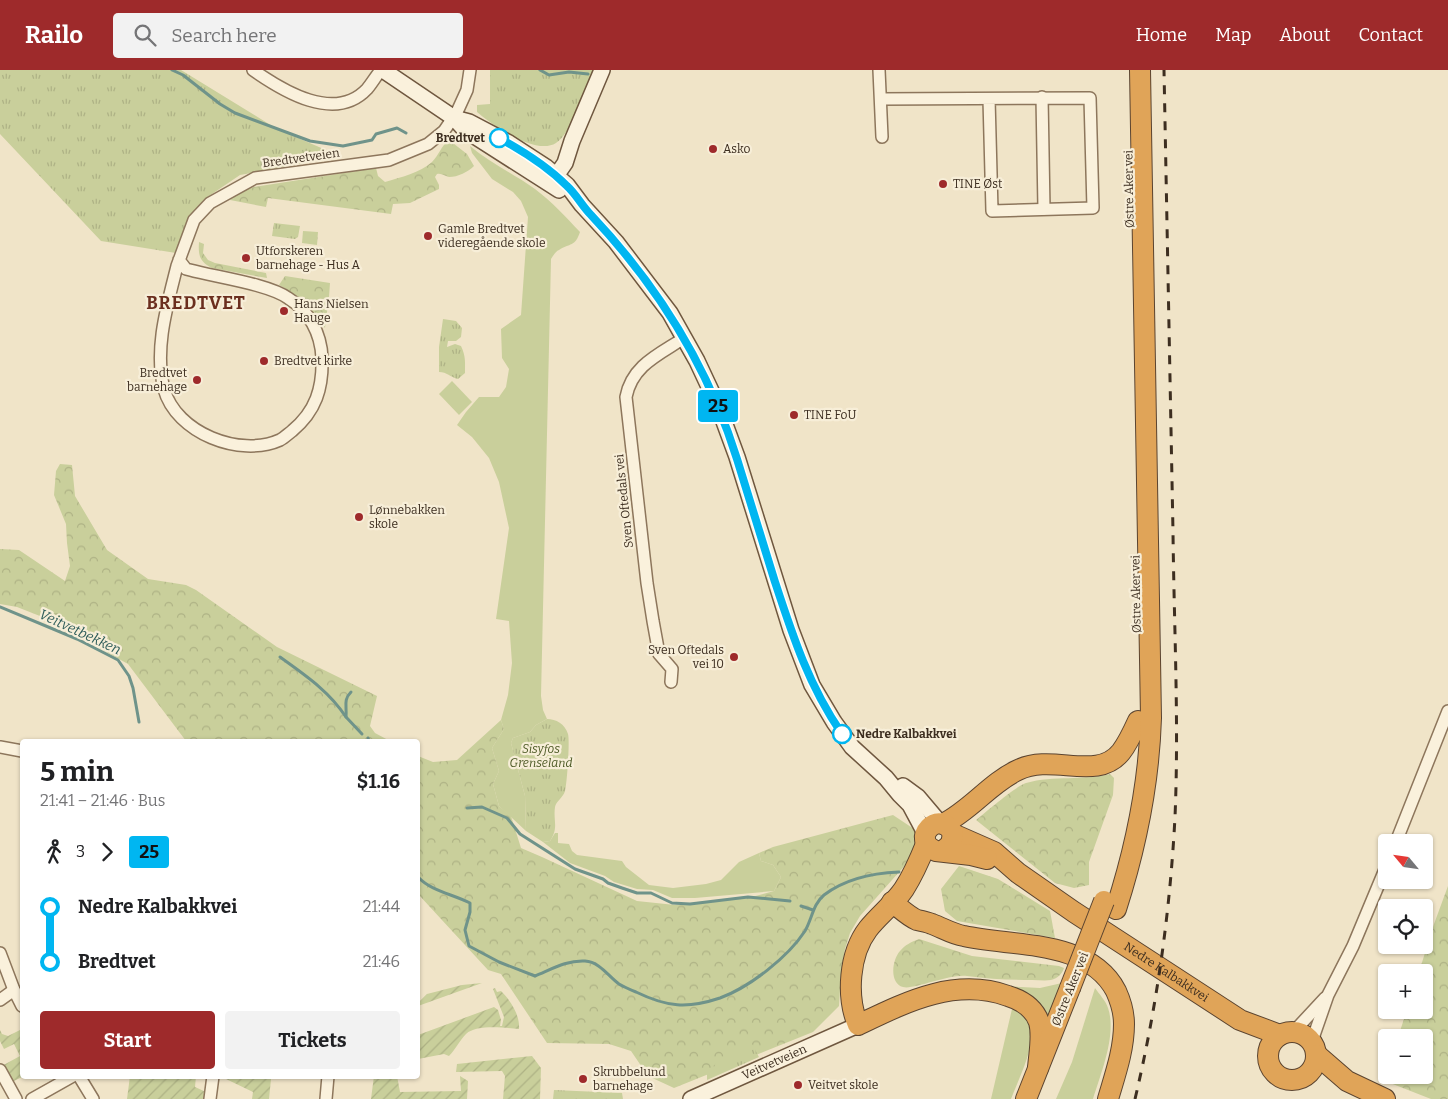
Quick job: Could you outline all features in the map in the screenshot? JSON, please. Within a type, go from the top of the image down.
[{"type":"highway","name":"Østre Aker vei","points":[[1110,905],[1128,812],[1135,766],[1138,722],[1126,70]]},
{"type":"highway","name":"Østre Aker vei","points":[[1040,1099],[1076,992],[1110,905],[1127,873],[1139,828],[1149,764],[1151,718],[1140,70]]},
{"type":"highway","points":[[1038,1068],[1039,1024],[1034,1012],[1017,1000],[994,991],[965,989],[936,992],[911,1000],[864,1022],[853,973],[855,957],[864,934],[899,895],[938,837],[962,812],[1006,777],[1027,766],[1051,763],[1087,767],[1105,764],[1120,752],[1138,722]]},
{"type":"highway","name":"Nedre Kalbakkvei","points":[[938,837],[994,852],[1018,873],[1150,963],[1240,1020],[1257,1039],[1268,1056]]},
{"type":"highway","points":[[899,895],[918,920],[932,923],[945,931],[964,936],[1066,953],[1081,958],[1102,973],[1118,996],[1124,1024],[1119,1057],[1108,1099]]},
{"type":"highway","name":"Østre Aker vei","points":[[1026,1099],[1038,1068],[1076,992]]},
{"type":"highway","name":"Nedre Kalbakkvei","points":[[1240,1020],[1286,1033]]},
{"type":"highway","points":[[1314,1048],[1314,1066],[1307,1075],[1296,1080],[1285,1079],[1271,1068],[1268,1056],[1271,1044],[1286,1033],[1303,1034],[1346,1081]]},
{"type":"highway","points":[[1307,1075],[1346,1081],[1384,1099]]},
{"type":"main road","name":"Nedre Kalbakkvei","points":[[382,70],[454,118],[477,125],[524,152],[572,191],[645,278],[684,338],[719,408],[790,630],[812,685],[834,722],[852,747],[886,778],[912,792],[938,837]]},
{"type":"main road","points":[[549,174],[565,163],[572,141],[602,70]]},
{"type":"main road","name":"Veitvetveien","points":[[691,1099],[864,1022]]},
{"type":"street","points":[[253,70],[285,90],[306,99],[328,104],[338,104],[350,100],[366,90],[382,70]]},
{"type":"street","name":"Bredtvetveien","points":[[179,260],[186,269],[262,287],[287,296],[307,313],[322,347],[322,381],[318,396],[305,420],[280,440],[258,445],[235,445],[204,434],[190,426],[176,412],[165,392],[160,367],[162,338],[179,260],[194,220],[210,202],[256,178],[389,160],[428,144],[444,131],[454,118],[467,90],[470,70]]},
{"type":"street","points":[[879,70],[882,138]]},
{"type":"street","points":[[1042,97],[1044,209]]},
{"type":"street","points":[[881,99],[1090,98],[1093,208],[992,211],[989,99]]},
{"type":"street","name":"Sven Oftedals vei","points":[[671,682],[672,669],[659,654],[647,583],[626,396],[628,385],[636,372],[646,363],[684,338]]},
{"type":"street","points":[[1399,834],[1448,711]]},
{"type":"street","points":[[0,748],[20,751]]},
{"type":"street","points":[[1314,1048],[1328,995],[1353,946],[1378,886]]},
{"type":"street","points":[[0,953],[20,1002]]},
{"type":"street","points":[[0,1000],[14,990]]},
{"type":"street","points":[[1286,1033],[1299,1026],[1328,995]]},
{"type":"street","points":[[0,1070],[16,1099]]},
{"type":"street","points":[[32,1099],[68,1079]]},
{"type":"street","points":[[81,1079],[92,1099]]},
{"type":"street","points":[[210,1099],[213,1079]]},
{"type":"street","points":[[326,1099],[328,1079]]},
{"type":"green space","points":[[0,70],[181,70],[277,129],[340,156],[240,175],[206,198],[191,217],[176,253],[101,241],[0,134]]},
{"type":"green space","points":[[490,70],[593,70],[568,130],[556,143],[547,146],[526,142],[515,137],[503,131],[477,112],[477,105],[490,104]]},
{"type":"green space","points":[[449,140],[467,154],[474,166],[456,176],[449,177],[437,174],[435,177],[439,189],[410,203],[393,204],[391,214],[268,198],[266,207],[230,200],[242,191],[254,187],[376,168],[378,176],[385,182],[427,166]]},
{"type":"green space","points":[[470,146],[535,189],[553,204],[580,232],[574,242],[558,251],[551,259],[541,696],[543,710],[547,719],[536,725],[530,732],[513,738],[511,743],[525,796],[526,831],[499,806],[493,784],[499,771],[492,748],[504,729],[501,720],[508,695],[512,663],[509,621],[496,619],[509,528],[499,482],[489,458],[472,437],[457,425],[479,397],[499,397],[506,387],[509,369],[502,358],[501,329],[521,315],[528,217],[521,201],[513,192],[492,179],[472,153]]},
{"type":"green space","points":[[274,223],[300,226],[298,237],[295,239],[272,236]]},
{"type":"green space","points":[[303,231],[318,232],[317,245],[302,243]]},
{"type":"green space","points":[[199,242],[204,244],[203,253],[208,260],[266,273],[267,278],[212,268],[201,258]]},
{"type":"green space","points":[[285,276],[330,283],[329,297],[323,299],[328,304],[325,328],[310,309],[279,285]]},
{"type":"green space","points":[[443,319],[456,321],[462,328],[461,337],[456,341],[448,341],[447,347],[455,344],[461,346],[463,350],[465,373],[458,379],[439,372],[439,347]]},
{"type":"green space","points":[[452,381],[472,402],[459,415],[439,394]]},
{"type":"green space","points":[[60,464],[72,465],[75,496],[107,550],[148,579],[186,585],[196,590],[277,647],[377,696],[370,726],[375,733],[386,739],[184,739],[128,664],[45,618],[17,607],[0,604],[0,549],[19,550],[65,581],[70,566],[66,524],[54,495],[56,471]]},
{"type":"green space","name":"Sisyfos Grenseland","points":[[547,719],[557,721],[565,727],[569,738],[565,791],[555,807],[553,836],[550,841],[543,842],[526,831],[525,796],[511,743],[513,738],[530,732],[536,725]]},
{"type":"green space","points":[[501,720],[504,729],[492,748],[499,771],[493,784],[499,806],[511,816],[521,848],[637,901],[675,905],[748,898],[774,891],[781,877],[773,865],[761,861],[759,853],[773,847],[893,815],[917,831],[916,853],[860,916],[850,933],[841,973],[839,1006],[813,1032],[674,1088],[648,1076],[631,1051],[609,1044],[547,1043],[501,974],[488,970],[420,896],[420,757],[433,762],[457,760]]},
{"type":"green space","points":[[1110,774],[1114,778],[1113,795],[1089,862],[1089,885],[1074,888],[1055,883],[976,820],[1008,794],[1026,783],[1047,779]]},
{"type":"green space","points":[[555,833],[558,833],[558,843],[569,844],[572,851],[577,855],[622,861],[626,867],[649,885],[673,888],[721,880],[739,862],[759,853],[761,861],[773,865],[781,877],[774,891],[695,898],[672,898],[653,890],[637,889],[614,882],[605,876],[570,863],[543,842],[550,841]]},
{"type":"green space","points":[[959,866],[998,879],[1050,911],[1055,938],[957,921],[945,911],[941,889]]},
{"type":"green space","points":[[1448,886],[1448,1099],[1431,1099],[1393,1084],[1433,1084],[1433,1029],[1401,1029],[1404,1019],[1433,1019],[1433,964],[1422,964],[1425,954],[1433,954],[1434,924]]},
{"type":"green space","points":[[919,939],[972,956],[1064,968],[1058,977],[1049,980],[1008,980],[959,976],[903,987],[899,985],[894,976],[895,960],[904,947]]},
{"type":"green space","points":[[482,983],[420,1005],[420,1001],[427,994],[462,985]]},
{"type":"green space","points":[[1062,983],[1043,1038],[1004,986],[1040,988]]},
{"type":"green space","points":[[495,988],[497,992],[501,991],[508,999],[516,1013],[519,1029],[491,1027],[477,1029],[466,1034],[449,1056],[444,1054],[420,1059],[420,1034],[494,1007],[498,1010],[501,1020],[500,1026],[502,1026],[504,1017],[493,989]]},
{"type":"green space","points":[[1095,988],[1107,1005],[1111,1030],[1104,1066],[1093,1099],[1056,1099],[1072,1062]]},
{"type":"green space","points":[[1012,1009],[1022,1012],[1029,1019],[1032,1027],[1030,1048],[1011,1099],[991,1099]]},
{"type":"green space","points":[[0,1030],[2,1034],[8,1036],[20,1030],[20,1056],[14,1044],[4,1049],[0,1041]]},
{"type":"green space","points":[[752,1044],[759,1057],[707,1080],[707,1072],[722,1058]]},
{"type":"green space","points":[[20,1056],[20,1078],[12,1082],[0,1067]]},
{"type":"green space","points":[[532,1056],[541,1068],[540,1099],[503,1099],[505,1076],[502,1071],[456,1072],[457,1064]]},
{"type":"green space","points":[[460,1076],[468,1081],[467,1099],[371,1099],[374,1079],[398,1079],[400,1092],[461,1091]]},
{"type":"green space","points":[[130,1079],[196,1079],[195,1087],[206,1092],[205,1099],[127,1099]]},
{"type":"green space","points":[[226,1079],[271,1079],[269,1099],[252,1099],[253,1092]]},
{"type":"green space","points":[[554,1090],[622,1093],[623,1099],[553,1099]]},
{"type":"waterway","points":[[172,70],[183,75],[220,104],[235,113],[310,141],[343,146],[372,140],[376,134],[397,128],[406,133]]},
{"type":"waterway","points":[[540,70],[549,75],[569,72],[588,74]]},
{"type":"waterway","name":"Veitvetbekken","points":[[0,607],[77,639],[118,660],[129,676],[139,722]]},
{"type":"waterway","points":[[280,657],[324,691],[346,717]]},
{"type":"waterway","points":[[351,692],[346,701],[346,717],[362,734]]},
{"type":"waterway","points":[[467,808],[482,807],[507,818],[520,834],[575,869],[637,893],[651,893],[672,903],[690,904],[748,897],[790,901]]},
{"type":"waterway","name":"Veitvetbekken","points":[[420,879],[435,889],[470,903],[470,912],[465,930],[469,946],[499,962],[535,976],[566,963],[590,962],[619,984],[647,997],[677,1005],[687,1005],[708,1002],[732,993],[756,979],[779,961],[805,931],[817,903],[832,889],[860,878],[899,872]]},
{"type":"waterway","points":[[801,906],[813,910]]},
{"type":"railway","points":[[1135,1099],[1150,1029],[1161,959],[1170,888],[1175,817],[1177,746],[1176,674],[1164,70]]},
{"type":"bus line","name":"25","points":[[499,138],[546,167],[567,185],[645,278],[684,338],[710,386],[719,408],[797,649],[812,685],[842,734]]},
{"type":"place","name":"Bredtvet","points":[[499,138]]},
{"type":"place","name":"Asko","points":[[713,149]]},
{"type":"place","name":"TINE Øst","points":[[943,184]]},
{"type":"place","name":"Gamle Bredtvet videregående skole","points":[[428,236]]},
{"type":"place","name":"Utforskeren barnehage - Hus A","points":[[246,258]]},
{"type":"place","name":"Hans Nielsen Hauge","points":[[284,311]]},
{"type":"place","name":"Bredtvet kirke","points":[[264,361]]},
{"type":"place","name":"Bredtvet barnehage","points":[[197,380]]},
{"type":"place","name":"TINE FoU","points":[[794,415]]},
{"type":"place","name":"Lønnebakken skole","points":[[359,517]]},
{"type":"place","name":"Sven Oftedals vei 10","points":[[734,657]]},
{"type":"place","name":"Nedre Kalbakkvei","points":[[842,734]]},
{"type":"place","name":"Skrubbelund barnehage","points":[[583,1079]]},
{"type":"place","name":"Veitvet skole","points":[[798,1085]]},
{"type":"district","name":"BREDTVET","points":[[196,303]]}]
